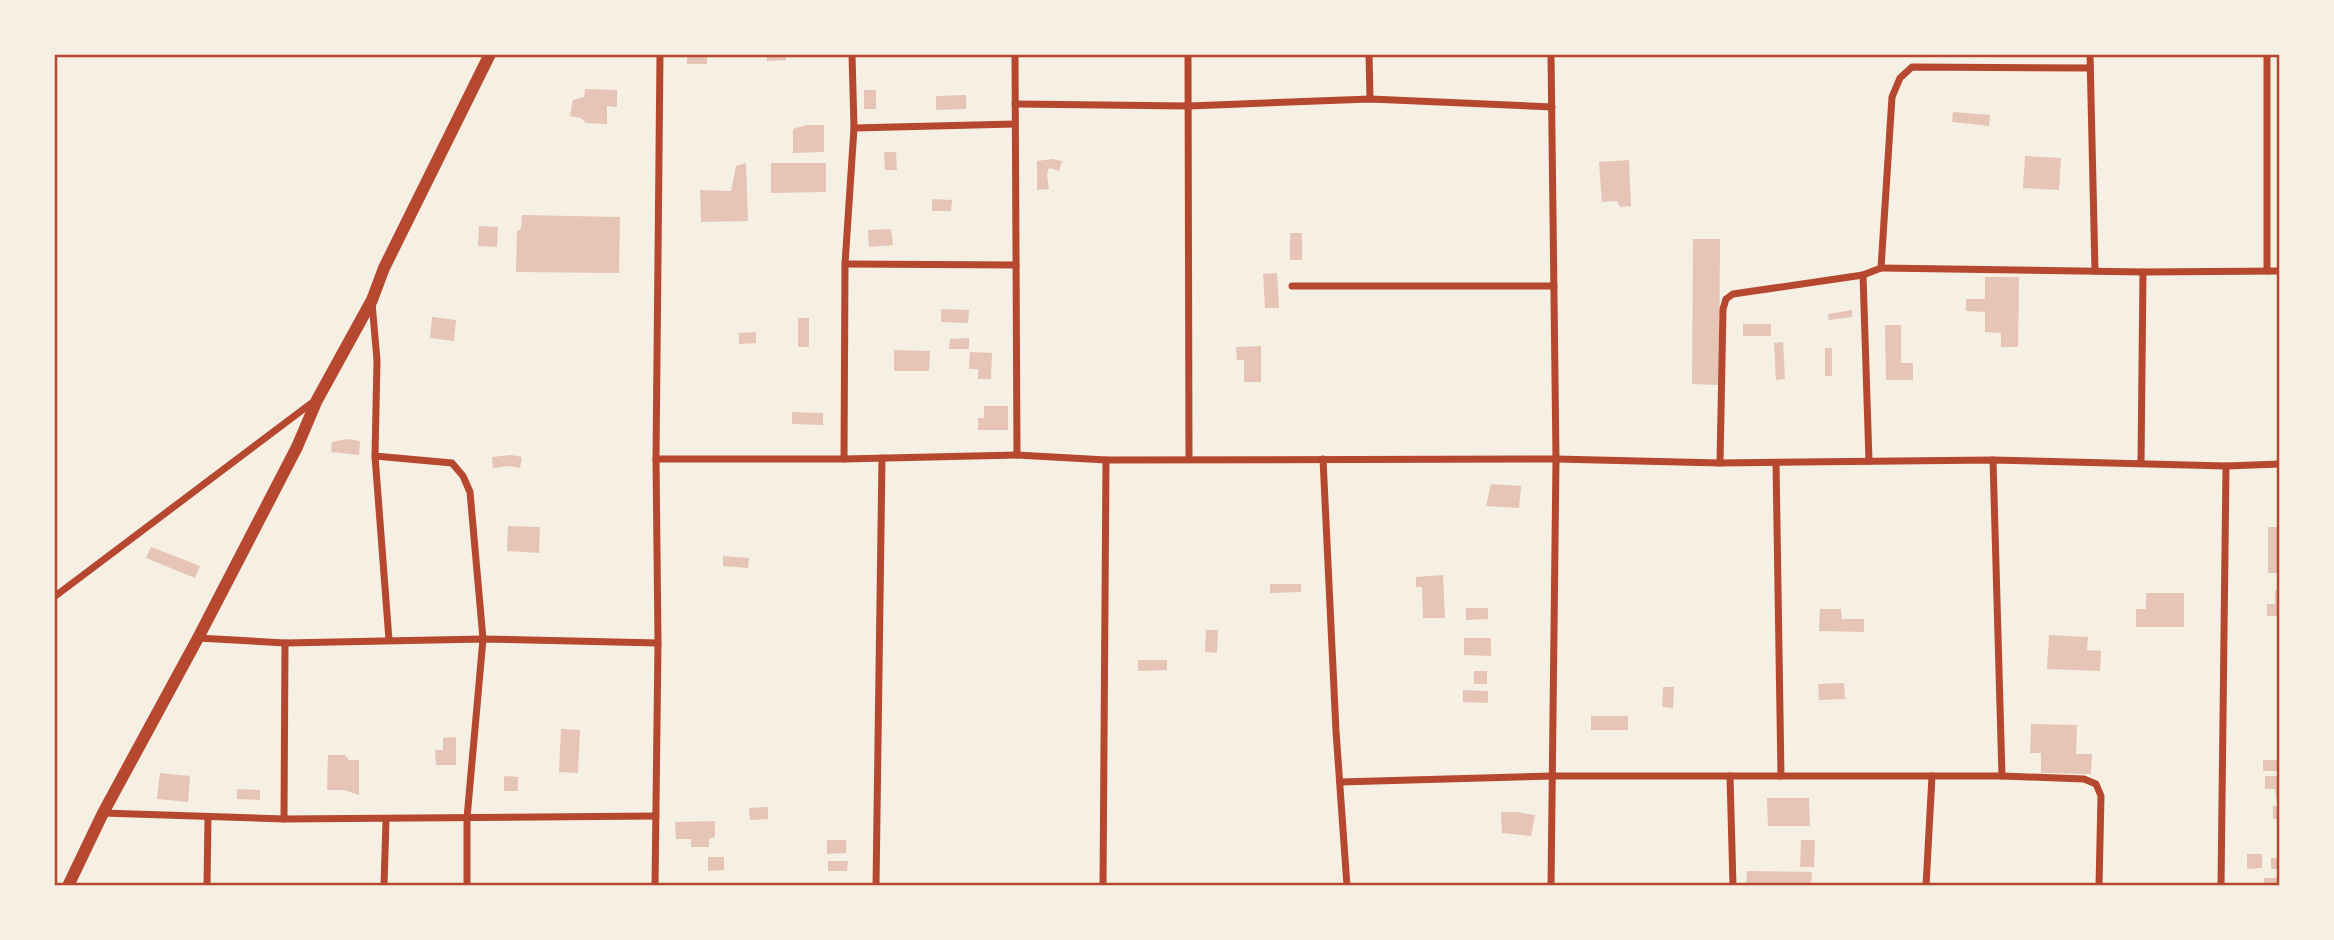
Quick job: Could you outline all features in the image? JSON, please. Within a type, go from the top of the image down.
[{"type":"street","points":[[68,886],[103,813],[297,447],[317,400],[372,300],[384,268],[490,54]]},
{"type":"street","points":[[655,886],[660,54]]},
{"type":"street","points":[[844,459],[845,264],[854,128],[852,54]]},
{"type":"street","points":[[1015,54],[1017,455]]},
{"type":"street","points":[[1188,54],[1189,459]]},
{"type":"street","points":[[1369,54],[1370,99]]},
{"type":"street","points":[[1551,54],[1556,459],[1551,886]]},
{"type":"street","points":[[2090,54],[2095,271]]},
{"type":"street","points":[[2267,54],[2267,271]]},
{"type":"street","points":[[1881,268],[1892,97],[1900,78],[1912,67],[2090,68]]},
{"type":"street","points":[[1015,103],[1189,106],[1370,99],[1552,107]]},
{"type":"street","points":[[854,128],[1015,124]]},
{"type":"street","points":[[845,264],[1016,265]]},
{"type":"street","points":[[1720,463],[1723,309],[1726,299],[1733,294],[1863,275],[1881,268],[2280,271]]},
{"type":"street","points":[[2141,463],[2143,272]]},
{"type":"street","points":[[1863,275],[1869,461]]},
{"type":"street","points":[[1292,286],[1554,286]]},
{"type":"street","points":[[372,300],[377,360],[375,456],[388,640]]},
{"type":"street","points":[[54,597],[317,400]]},
{"type":"street","points":[[656,459],[1017,455],[1106,460],[1556,459],[1720,463],[1993,460],[2226,466],[2280,464]]},
{"type":"street","points":[[375,456],[452,463],[464,476],[470,492],[483,639],[467,818],[467,886]]},
{"type":"street","points":[[876,886],[882,458]]},
{"type":"street","points":[[1323,459],[1335,731],[1348,886]]},
{"type":"street","points":[[1103,886],[1106,460]]},
{"type":"street","points":[[1993,460],[2002,776]]},
{"type":"street","points":[[1776,463],[1780,776]]},
{"type":"street","points":[[2221,886],[2226,466]]},
{"type":"street","points":[[198,638],[285,643],[483,639],[658,643]]},
{"type":"street","points":[[284,819],[285,643]]},
{"type":"street","points":[[1340,782],[1553,776],[2002,776],[2084,779],[2096,784],[2101,796],[2099,886]]},
{"type":"street","points":[[1730,776],[1733,886]]},
{"type":"street","points":[[1926,886],[1931,776]]},
{"type":"street","points":[[103,813],[386,820],[656,816]]},
{"type":"street","points":[[207,886],[208,817]]},
{"type":"street","points":[[384,886],[386,820]]},
{"type":"building","points":[[687,54],[707,54],[707,64],[687,64]]},
{"type":"building","points":[[767,54],[786,54],[786,60],[767,61]]},
{"type":"building","points":[[585,89],[617,90],[617,107],[607,106],[607,124],[586,123],[581,118],[570,116],[573,100],[584,97]]},
{"type":"building","points":[[864,90],[876,90],[876,109],[864,109]]},
{"type":"building","points":[[966,95],[966,109],[936,110],[936,96]]},
{"type":"building","points":[[1953,112],[1990,115],[1989,126],[1952,122]]},
{"type":"building","points":[[806,125],[824,125],[824,152],[793,153],[793,129]]},
{"type":"building","points":[[884,152],[896,152],[897,170],[885,170]]},
{"type":"building","points":[[2025,156],[2061,158],[2059,190],[2023,188]]},
{"type":"building","points":[[1629,160],[1631,206],[1620,207],[1617,201],[1602,202],[1599,162]]},
{"type":"building","points":[[1037,161],[1062,161],[1059,171],[1049,168],[1049,189],[1037,190]]},
{"type":"building","points":[[746,163],[748,221],[701,222],[700,190],[731,191],[736,166]]},
{"type":"building","points":[[771,163],[826,163],[826,192],[771,193]]},
{"type":"building","points":[[932,199],[952,200],[951,211],[932,211]]},
{"type":"building","points":[[522,215],[620,217],[619,273],[516,272],[517,231],[521,229]]},
{"type":"building","points":[[479,226],[498,227],[497,247],[478,246]]},
{"type":"building","points":[[891,229],[893,245],[869,247],[868,230]]},
{"type":"building","points":[[1290,233],[1302,233],[1302,260],[1290,260]]},
{"type":"building","points":[[1693,239],[1720,239],[1719,385],[1692,384]]},
{"type":"building","points":[[1277,273],[1279,308],[1265,308],[1263,274]]},
{"type":"building","points":[[1985,277],[2019,277],[2018,347],[2001,347],[2001,333],[1985,332],[1985,312],[1966,311],[1966,299],[1985,299]]},
{"type":"building","points":[[941,309],[969,310],[968,323],[941,322]]},
{"type":"building","points":[[1852,310],[1852,317],[1829,320],[1828,314]]},
{"type":"building","points":[[432,317],[456,320],[454,341],[430,338]]},
{"type":"building","points":[[798,318],[809,318],[809,347],[798,347]]},
{"type":"building","points":[[1743,324],[1771,324],[1771,336],[1743,336]]},
{"type":"building","points":[[1885,325],[1901,325],[1901,363],[1913,363],[1913,380],[1886,380]]},
{"type":"building","points":[[756,332],[756,343],[739,344],[739,333]]},
{"type":"building","points":[[969,338],[969,349],[949,349],[950,339]]},
{"type":"building","points":[[1783,342],[1785,379],[1776,380],[1774,343]]},
{"type":"building","points":[[1261,346],[1261,382],[1244,382],[1244,360],[1237,360],[1236,347]]},
{"type":"building","points":[[1825,348],[1832,348],[1832,376],[1825,376]]},
{"type":"building","points":[[894,350],[930,351],[929,371],[894,371]]},
{"type":"building","points":[[970,352],[992,353],[991,379],[978,379],[978,369],[969,369]]},
{"type":"building","points":[[984,406],[1008,406],[1008,430],[978,430],[978,418],[984,418]]},
{"type":"building","points":[[792,412],[823,413],[823,425],[792,424]]},
{"type":"building","points":[[347,439],[360,441],[359,455],[331,452],[332,442]]},
{"type":"building","points":[[492,457],[522,457],[520,468],[493,468]]},
{"type":"building","points":[[1491,484],[1521,486],[1519,508],[1486,506]]},
{"type":"building","points":[[508,526],[540,527],[539,553],[507,551]]},
{"type":"building","points":[[2268,527],[2280,527],[2280,573],[2268,573]]},
{"type":"building","points":[[151,547],[200,566],[195,578],[146,558]]},
{"type":"building","points":[[723,556],[749,558],[748,568],[723,566]]},
{"type":"building","points":[[1443,575],[1445,618],[1423,618],[1422,587],[1416,587],[1416,577]]},
{"type":"building","points":[[1270,584],[1301,584],[1301,592],[1270,593]]},
{"type":"building","points":[[2275,590],[2280,590],[2280,616],[2267,616],[2267,604],[2275,604]]},
{"type":"building","points":[[2146,593],[2184,593],[2184,627],[2136,627],[2136,609],[2146,609]]},
{"type":"building","points":[[1466,608],[1488,608],[1488,619],[1466,620]]},
{"type":"building","points":[[1820,609],[1841,609],[1842,619],[1864,619],[1864,632],[1819,631]]},
{"type":"building","points":[[1206,630],[1218,630],[1217,653],[1205,652]]},
{"type":"building","points":[[2049,635],[2088,637],[2087,650],[2101,651],[2100,671],[2047,669]]},
{"type":"building","points":[[1464,638],[1491,638],[1491,656],[1464,655]]},
{"type":"building","points":[[1138,660],[1167,660],[1167,670],[1138,671]]},
{"type":"building","points":[[1474,671],[1487,671],[1487,684],[1474,684]]},
{"type":"building","points":[[1844,683],[1845,699],[1819,700],[1818,684]]},
{"type":"building","points":[[1663,687],[1674,687],[1673,708],[1662,707]]},
{"type":"building","points":[[1463,690],[1488,691],[1488,703],[1463,702]]},
{"type":"building","points":[[1591,716],[1628,716],[1628,730],[1591,730]]},
{"type":"building","points":[[2031,724],[2077,725],[2076,754],[2092,754],[2091,774],[2041,773],[2041,753],[2030,753]]},
{"type":"building","points":[[561,729],[580,730],[578,773],[559,772]]},
{"type":"building","points":[[456,737],[456,765],[436,765],[435,750],[443,750],[443,738]]},
{"type":"building","points":[[328,755],[345,755],[349,760],[359,760],[359,795],[344,790],[327,790]]},
{"type":"building","points":[[2263,760],[2280,760],[2280,771],[2263,771]]},
{"type":"building","points":[[160,773],[190,776],[188,802],[157,799]]},
{"type":"building","points":[[504,776],[518,777],[518,791],[504,791]]},
{"type":"building","points":[[2265,776],[2280,776],[2280,798],[2276,798],[2275,789],[2265,789]]},
{"type":"building","points":[[237,789],[260,790],[260,800],[237,799]]},
{"type":"building","points":[[1767,798],[1809,798],[1810,826],[1768,826]]},
{"type":"building","points":[[2273,806],[2280,806],[2280,819],[2273,819]]},
{"type":"building","points":[[768,807],[768,819],[750,820],[749,808]]},
{"type":"building","points":[[1501,812],[1535,815],[1531,836],[1502,833]]},
{"type":"building","points":[[715,821],[715,837],[709,839],[709,847],[691,847],[691,839],[676,839],[675,822]]},
{"type":"building","points":[[827,840],[846,840],[846,853],[827,854]]},
{"type":"building","points":[[1801,840],[1815,840],[1814,867],[1800,867]]},
{"type":"building","points":[[2247,854],[2262,854],[2262,868],[2247,869]]},
{"type":"building","points":[[708,857],[724,857],[724,870],[708,871]]},
{"type":"building","points":[[2271,858],[2280,858],[2280,869],[2271,869]]},
{"type":"building","points":[[828,861],[848,861],[847,871],[828,871]]},
{"type":"building","points":[[1747,871],[1812,872],[1811,886],[1746,886]]},
{"type":"building","points":[[2264,878],[2280,878],[2280,886],[2264,886]]}]
